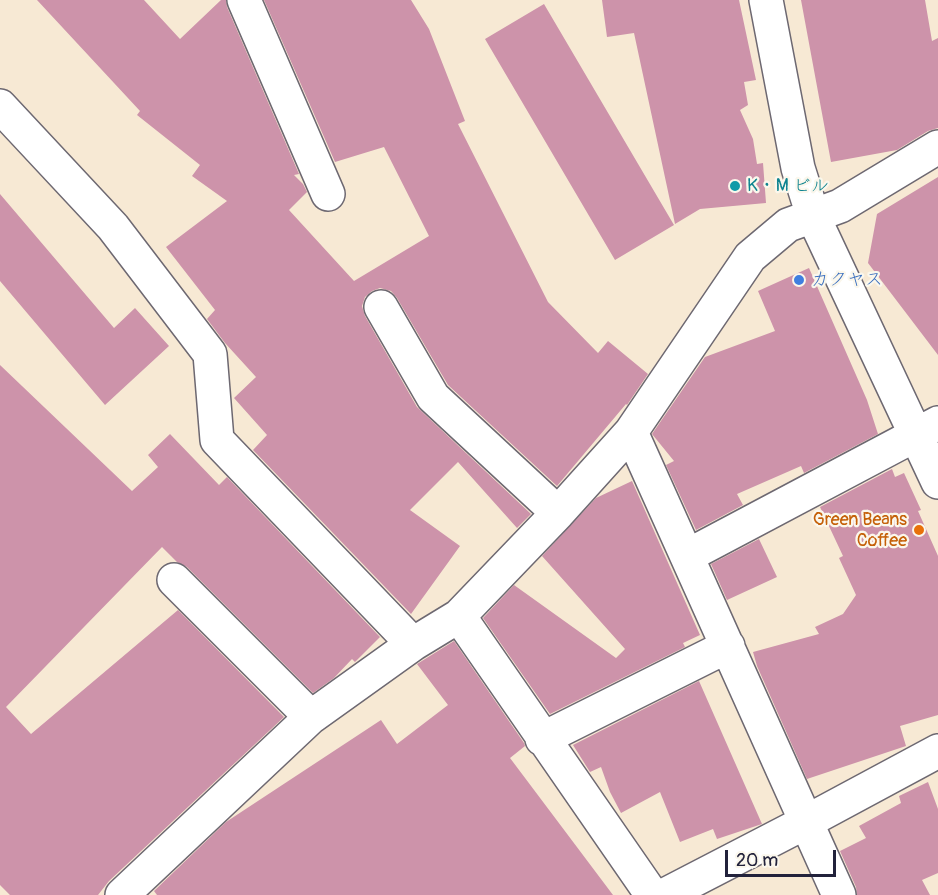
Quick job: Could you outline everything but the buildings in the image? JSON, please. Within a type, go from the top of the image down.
[{"type":"street","points":[[244,0],[328,194]]},
{"type":"street","points":[[766,0],[798,168],[813,216],[927,429],[938,482]]},
{"type":"street","points":[[0,105],[113,227],[210,354],[217,440],[412,644]]},
{"type":"street","points":[[123,895],[311,717],[412,644],[459,616],[558,513],[631,432],[750,257],[788,225],[840,206],[938,147]]},
{"type":"street","points":[[381,307],[433,397],[558,513]]},
{"type":"street","points":[[687,556],[927,429]]},
{"type":"street","points":[[631,432],[839,895]]},
{"type":"street","points":[[174,580],[311,717]]},
{"type":"street","points":[[459,616],[652,895]]},
{"type":"street","points":[[542,739],[728,646]]},
{"type":"street","points":[[665,895],[938,751]]},
{"type":"place","name":"K・M ビル","points":[[735,186]]},
{"type":"place","name":"カクヤス","points":[[799,280]]},
{"type":"place","name":"Green Beans Coffee","points":[[919,530]]}]
